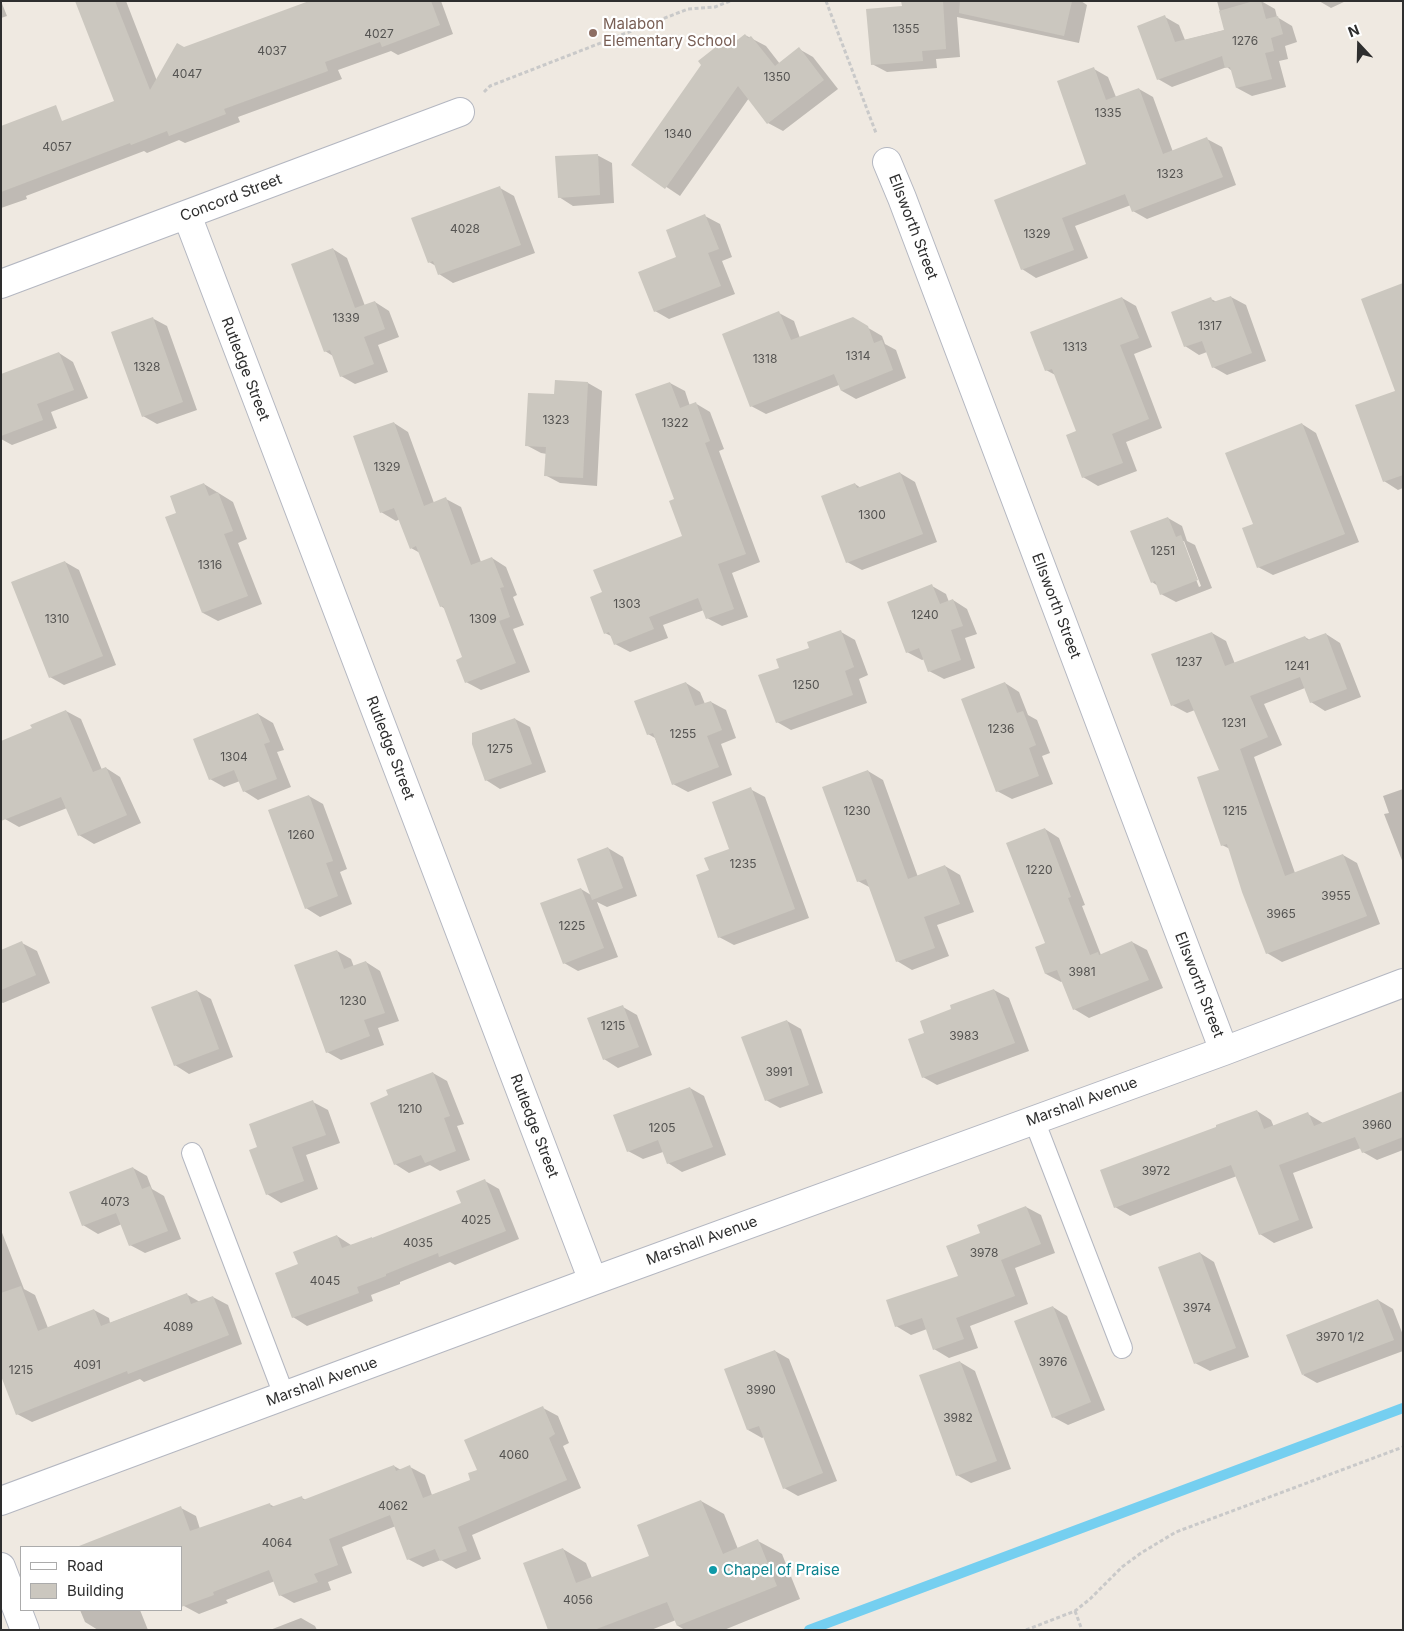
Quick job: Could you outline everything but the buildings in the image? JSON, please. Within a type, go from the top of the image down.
[{"type":"street","name":"Concord Street","points":[[1,284],[460,112]]},
{"type":"street","name":"Ellsworth Street","points":[[887,162],[1224,1051]]},
{"type":"street","name":"Rutledge Street","points":[[186,214],[593,1281]]},
{"type":"street","name":"Marshall Avenue","points":[[1,1501],[593,1281],[1224,1051],[1403,983]]},
{"type":"street","points":[[1,1567],[25,1630]]},
{"type":"lane","points":[[1034,1120],[1122,1348]]},
{"type":"lane","points":[[192,1153],[284,1396]]},
{"type":"path","points":[[460,112],[490,86],[688,9],[715,7],[730,1]]},
{"type":"path","points":[[826,1],[887,162]]},
{"type":"path","points":[[1026,1630],[1075,1611],[1141,1553],[1176,1532],[1403,1448]]},
{"type":"path","points":[[1075,1611],[1082,1630]]},
{"type":"waterway","points":[[809,1630],[1403,1408]]},
{"type":"place","name":"Malabon Elementary School","points":[[593,33]]},
{"type":"place","name":"Chapel of Praise","points":[[713,1570]]}]
